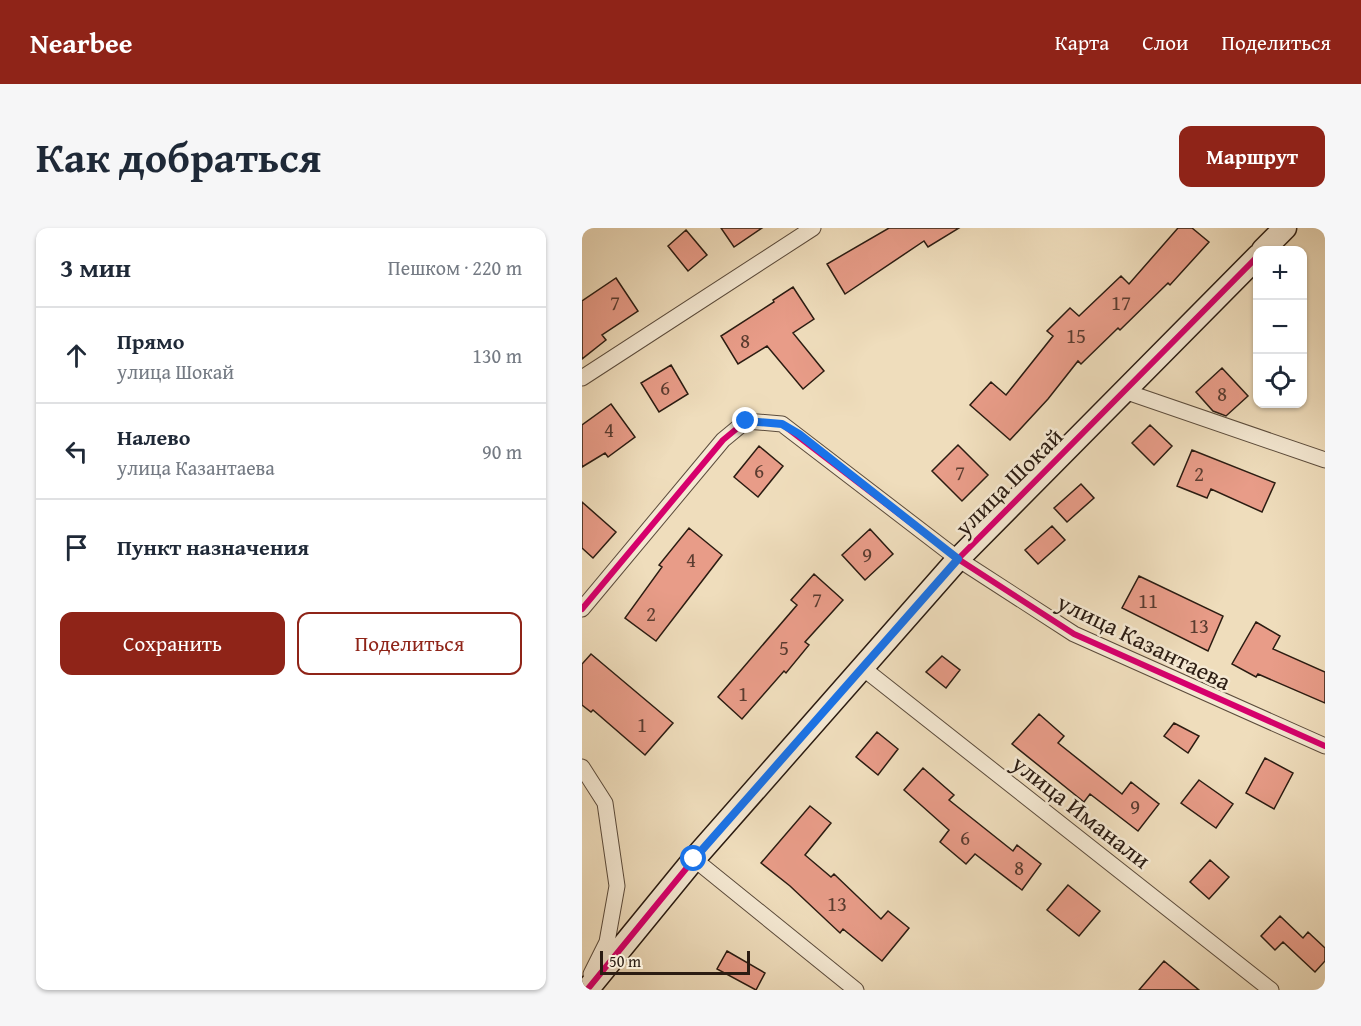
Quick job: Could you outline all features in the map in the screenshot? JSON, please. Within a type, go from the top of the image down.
[{"type":"street","points":[[582,378],[813,228]]},
{"type":"street","points":[[1267,246],[1285,228]]},
{"type":"street","name":"улица Шокай","points":[[585,990],[694,859],[864,669],[958,559],[1253,260]]},
{"type":"street","points":[[1124,391],[1325,460]]},
{"type":"street","name":"улица Казантаева","points":[[582,609],[723,440],[746,421],[782,424],[799,434],[958,559],[1074,634],[1325,746]]},
{"type":"street","name":"улица Иманали","points":[[864,669],[1271,990]]},
{"type":"street","points":[[582,767],[605,802],[617,886],[607,942],[585,990]]},
{"type":"street","points":[[694,859],[856,990]]},
{"type":"building","points":[[721,228],[762,228],[734,247]]},
{"type":"building","points":[[889,228],[959,228],[928,247],[924,241],[845,294],[827,264]]},
{"type":"building","points":[[1178,228],[1192,228],[1209,242],[1170,285],[1168,283],[1081,364],[1078,361],[1048,399],[1010,440],[970,405],[991,382],[1006,395],[1053,336],[1047,331],[1070,308],[1079,316],[1121,276],[1129,284]]},
{"type":"building","points":[[686,230],[707,255],[688,271],[668,246]]},
{"type":"building","points":[[616,278],[638,311],[602,335],[606,340],[582,359],[582,301]]},
{"type":"building","points":[[793,287],[814,319],[793,333],[824,371],[803,389],[767,346],[738,364],[721,336]]},
{"type":"building","points":[[671,365],[688,394],[659,412],[641,383]]},
{"type":"building","points":[[1222,368],[1248,396],[1226,416],[1213,411],[1196,392]]},
{"type":"building","points":[[611,404],[635,437],[608,457],[605,453],[582,467],[582,425]]},
{"type":"building","points":[[1150,425],[1172,446],[1154,465],[1132,443]]},
{"type":"building","points":[[958,445],[988,475],[962,501],[932,471]]},
{"type":"building","points":[[759,446],[783,466],[758,497],[734,477]]},
{"type":"building","points":[[1192,450],[1275,483],[1262,512],[1211,489],[1207,498],[1177,486]]},
{"type":"building","points":[[1081,484],[1094,498],[1067,522],[1054,508]]},
{"type":"building","points":[[582,502],[616,532],[593,558],[582,548]]},
{"type":"building","points":[[1052,526],[1065,540],[1038,564],[1025,550]]},
{"type":"building","points":[[689,528],[722,555],[656,641],[625,618],[662,567],[659,565]]},
{"type":"building","points":[[870,529],[893,554],[865,580],[842,555]]},
{"type":"building","points":[[814,574],[843,600],[805,642],[809,645],[786,673],[784,671],[742,719],[718,697],[797,605],[791,600]]},
{"type":"building","points":[[1139,576],[1223,616],[1208,651],[1122,608]]},
{"type":"building","points":[[1256,622],[1280,636],[1273,649],[1325,672],[1325,703],[1258,674],[1256,677],[1232,664]]},
{"type":"building","points":[[591,654],[673,723],[645,755],[593,710],[591,712],[582,705],[582,664]]},
{"type":"building","points":[[942,656],[960,670],[946,688],[926,672]]},
{"type":"building","points":[[1039,714],[1064,736],[1058,743],[1122,794],[1131,782],[1159,804],[1138,831],[1090,794],[1084,802],[1012,744]]},
{"type":"building","points":[[1174,723],[1199,736],[1188,753],[1164,736]]},
{"type":"building","points":[[877,732],[898,749],[878,775],[856,757]]},
{"type":"building","points":[[1265,758],[1293,773],[1274,809],[1246,793]]},
{"type":"building","points":[[923,768],[954,795],[949,800],[1013,851],[1017,845],[1041,864],[1022,890],[975,854],[966,864],[940,842],[949,830],[904,790]]},
{"type":"building","points":[[1199,780],[1233,804],[1216,828],[1181,803]]},
{"type":"building","points":[[810,806],[831,823],[805,855],[831,877],[834,874],[881,919],[888,911],[909,928],[882,961],[843,929],[840,933],[790,886],[761,863]]},
{"type":"building","points":[[1210,860],[1229,877],[1209,899],[1190,882]]},
{"type":"building","points":[[1068,885],[1100,911],[1079,936],[1047,910]]},
{"type":"building","points":[[1280,916],[1303,938],[1308,932],[1325,948],[1325,961],[1315,972],[1283,942],[1275,950],[1261,936]]},
{"type":"building","points":[[727,951],[765,973],[756,990],[717,969]]},
{"type":"building","points":[[1164,961],[1199,990],[1139,990]]},
{"type":"cycle path","points":[[587,990],[694,859],[958,559],[1253,261]]},
{"type":"cycle path","points":[[582,609],[723,440],[746,421],[782,424],[958,559],[1074,634],[1325,746]]},
{"type":"route","points":[[694,859],[864,669],[958,559],[799,434],[782,424],[746,421]]}]
